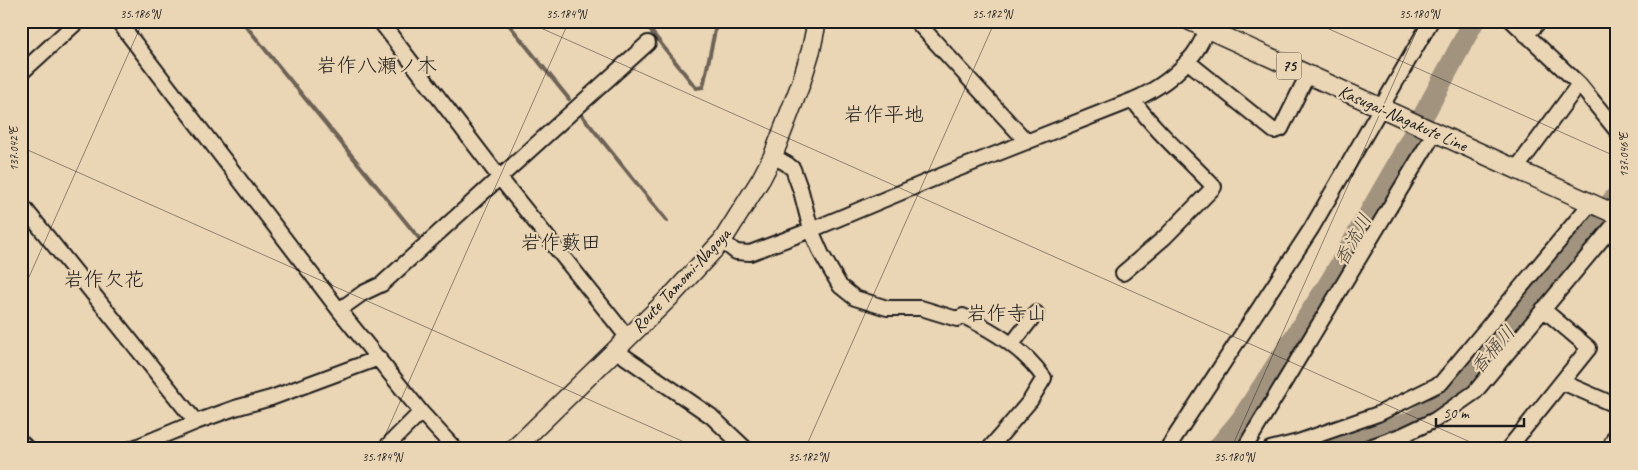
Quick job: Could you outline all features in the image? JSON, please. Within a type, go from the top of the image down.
[{"type":"main road","name":"Route Tamomi-Nagoya","points":[[514,449],[674,293],[722,241],[761,179],[773,156],[801,82],[817,21]]},
{"type":"main road","name":"Kasugai-Nagakute Line","points":[[1190,21],[1210,25],[1308,74],[1617,215]]},
{"type":"main road","points":[[1611,449],[1617,436]]},
{"type":"street","points":[[21,73],[78,21]]},
{"type":"street","points":[[118,21],[339,310],[422,412],[455,449]]},
{"type":"street","points":[[380,21],[500,178],[622,344],[711,416],[746,449]]},
{"type":"street","points":[[916,21],[1028,142]]},
{"type":"street","points":[[1167,449],[1311,229],[1384,109],[1431,21]]},
{"type":"street","points":[[1512,21],[1579,84],[1617,131]]},
{"type":"street","points":[[1526,35],[1540,21]]},
{"type":"street","points":[[722,241],[736,252],[746,254],[811,230],[950,172],[1147,94],[1170,78],[1193,55],[1210,25]]},
{"type":"street","points":[[339,310],[363,293],[382,284],[648,43]]},
{"type":"street","points":[[1187,61],[1274,130],[1281,129],[1308,74]]},
{"type":"street","points":[[1516,168],[1579,84]]},
{"type":"street","points":[[1123,273],[1164,238],[1214,187],[1161,134],[1133,100]]},
{"type":"street","points":[[1244,449],[1432,131]]},
{"type":"street","points":[[773,156],[793,169],[811,230],[822,255],[840,286],[855,298],[887,308],[921,308],[957,319],[963,316],[991,329],[1012,344],[1038,369],[1044,378],[1030,401],[989,449]]},
{"type":"street","points":[[1270,449],[1300,445],[1378,414],[1441,383],[1591,203]]},
{"type":"street","points":[[21,204],[196,422]]},
{"type":"street","points":[[1364,449],[1403,435],[1435,420],[1475,392],[1617,221]]},
{"type":"street","points":[[1508,449],[1589,348],[1543,309]]},
{"type":"street","points":[[1012,344],[1036,313]]},
{"type":"street","points":[[131,449],[196,422],[271,398],[379,358]]},
{"type":"street","points":[[1562,382],[1617,406]]},
{"type":"street","points":[[384,449],[422,412]]},
{"type":"street","points":[[1403,435],[1408,449]]},
{"type":"street","points":[[21,442],[28,449]]},
{"type":"waterway","points":[[242,21],[418,237]]},
{"type":"waterway","points":[[506,21],[569,99]]},
{"type":"waterway","points":[[643,21],[696,88],[703,87],[717,21]]},
{"type":"waterway","name":"香流川","points":[[1217,449],[1241,420],[1330,282],[1397,165],[1474,21]]},
{"type":"waterway","points":[[580,113],[667,221]]},
{"type":"waterway","name":"香桶川","points":[[1327,449],[1411,422],[1453,392],[1487,360],[1617,195]]},
{"type":"district","name":"岩作八瀬ノ木","points":[[377,65]]},
{"type":"district","name":"岩作平地","points":[[884,114]]},
{"type":"district","name":"岩作藪田","points":[[561,242]]},
{"type":"district","name":"岩作欠花","points":[[104,279]]},
{"type":"district","name":"岩作寺山","points":[[1007,313]]}]
